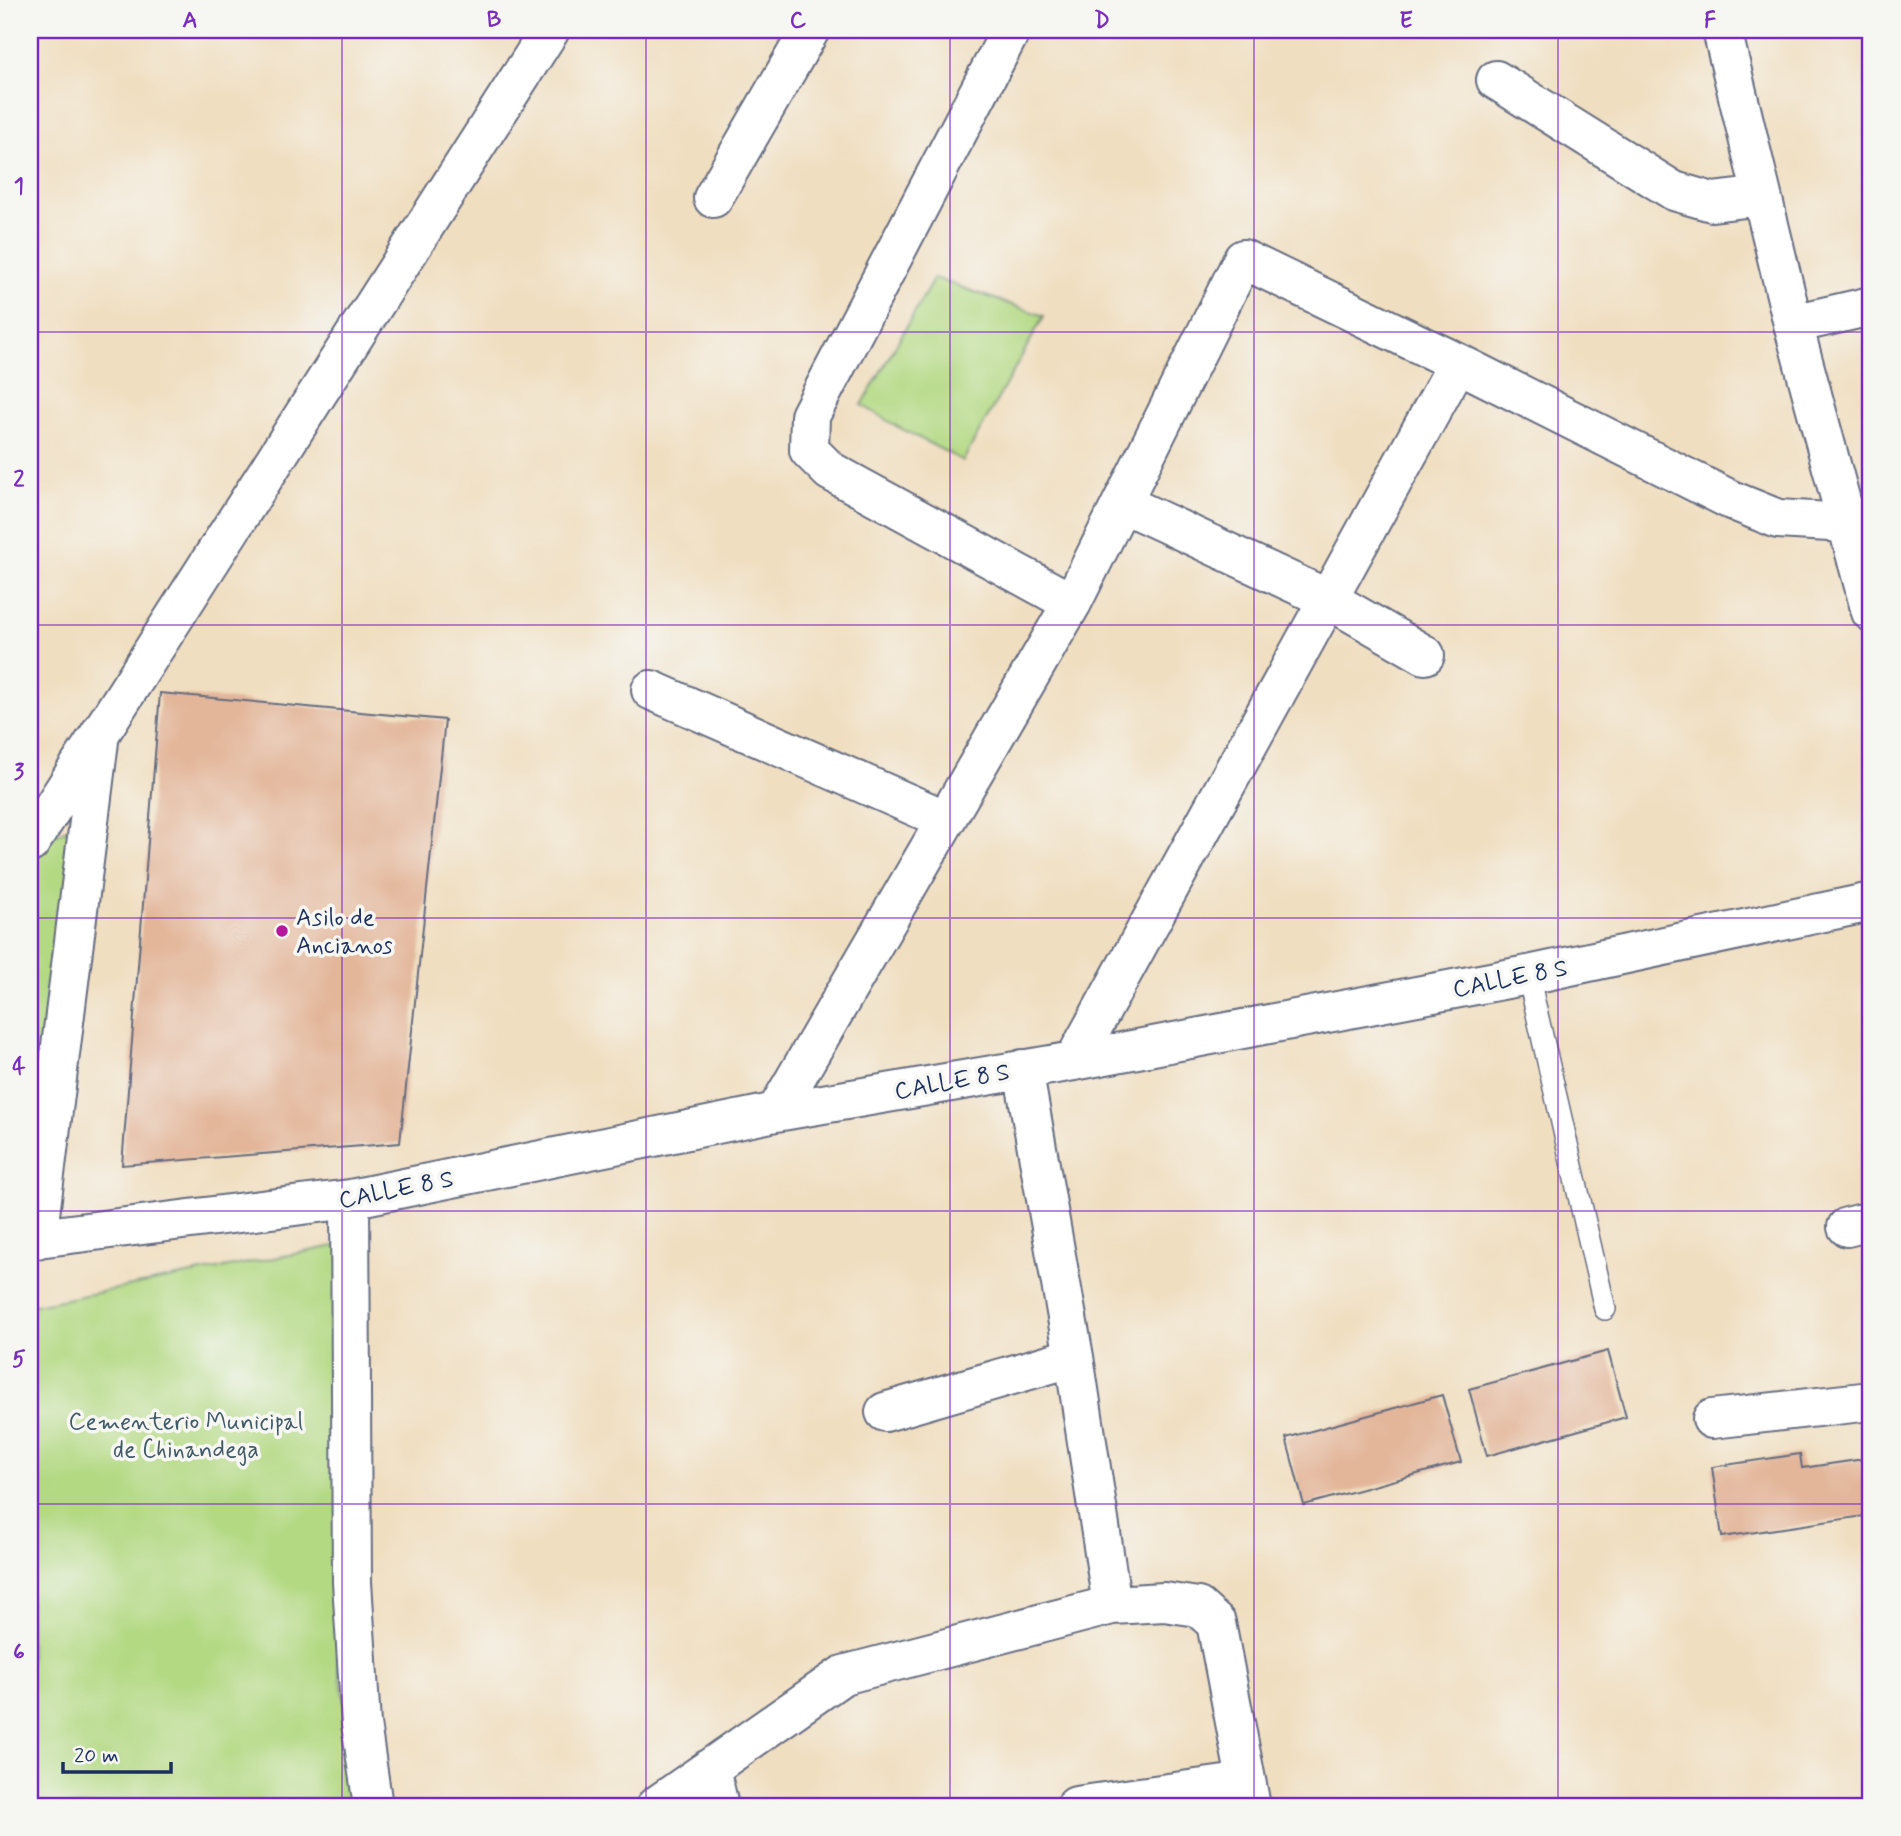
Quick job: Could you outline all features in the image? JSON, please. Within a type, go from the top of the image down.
[{"type":"street","points":[[30,843],[550,30]]},
{"type":"street","points":[[713,198],[810,30]]},
{"type":"street","points":[[1011,30],[810,416],[809,450],[830,471],[1072,603]]},
{"type":"street","points":[[1722,30],[1793,324],[1871,612]]},
{"type":"street","points":[[1496,80],[1674,191],[1712,202],[1762,196]]},
{"type":"street","points":[[776,1112],[1072,603],[1243,259],[1731,500],[1778,519],[1847,523]]},
{"type":"street","points":[[1793,324],[1871,306]]},
{"type":"street","points":[[1074,1061],[1458,363]]},
{"type":"street","points":[[1122,503],[1328,599],[1425,654]]},
{"type":"street","points":[[651,690],[946,820]]},
{"type":"street","points":[[33,1239],[100,731]]},
{"type":"street","name":"CALLE 8 S","points":[[33,1239],[350,1199],[776,1112],[1074,1061],[1528,975],[1871,902]]},
{"type":"street","points":[[1023,1069],[1074,1357],[1112,1605]]},
{"type":"street","points":[[350,1199],[352,1583],[360,1724],[373,1806]]},
{"type":"street","points":[[885,1412],[1074,1357]]},
{"type":"street","points":[[1713,1419],[1871,1401]]},
{"type":"street","points":[[656,1806],[843,1675],[1112,1605],[1164,1602],[1198,1607],[1216,1623],[1249,1794],[1076,1806]]},
{"type":"street","points":[[710,1768],[719,1806]]},
{"type":"lane","points":[[1528,975],[1605,1309]]},
{"type":"green space","points":[[934,278],[1044,316],[963,461],[862,405]]},
{"type":"green space","points":[[75,825],[30,1183],[30,866],[50,837]]},
{"type":"green space","name":"Cementerio Municipal de Chinandega","points":[[345,1244],[338,1664],[364,1806],[30,1806],[30,1306]]},
{"type":"building","name":"Asilo de Ancianos","points":[[160,693],[445,720],[400,1143],[122,1165]]},
{"type":"building","points":[[1608,1351],[1626,1417],[1487,1456],[1469,1389]]},
{"type":"building","points":[[1442,1395],[1461,1462],[1304,1505],[1286,1438]]},
{"type":"building","points":[[1800,1454],[1802,1468],[1871,1458],[1871,1515],[1722,1537],[1712,1467]]},
{"type":"place","name":"Asilo de Ancianos","points":[[282,931]]}]
